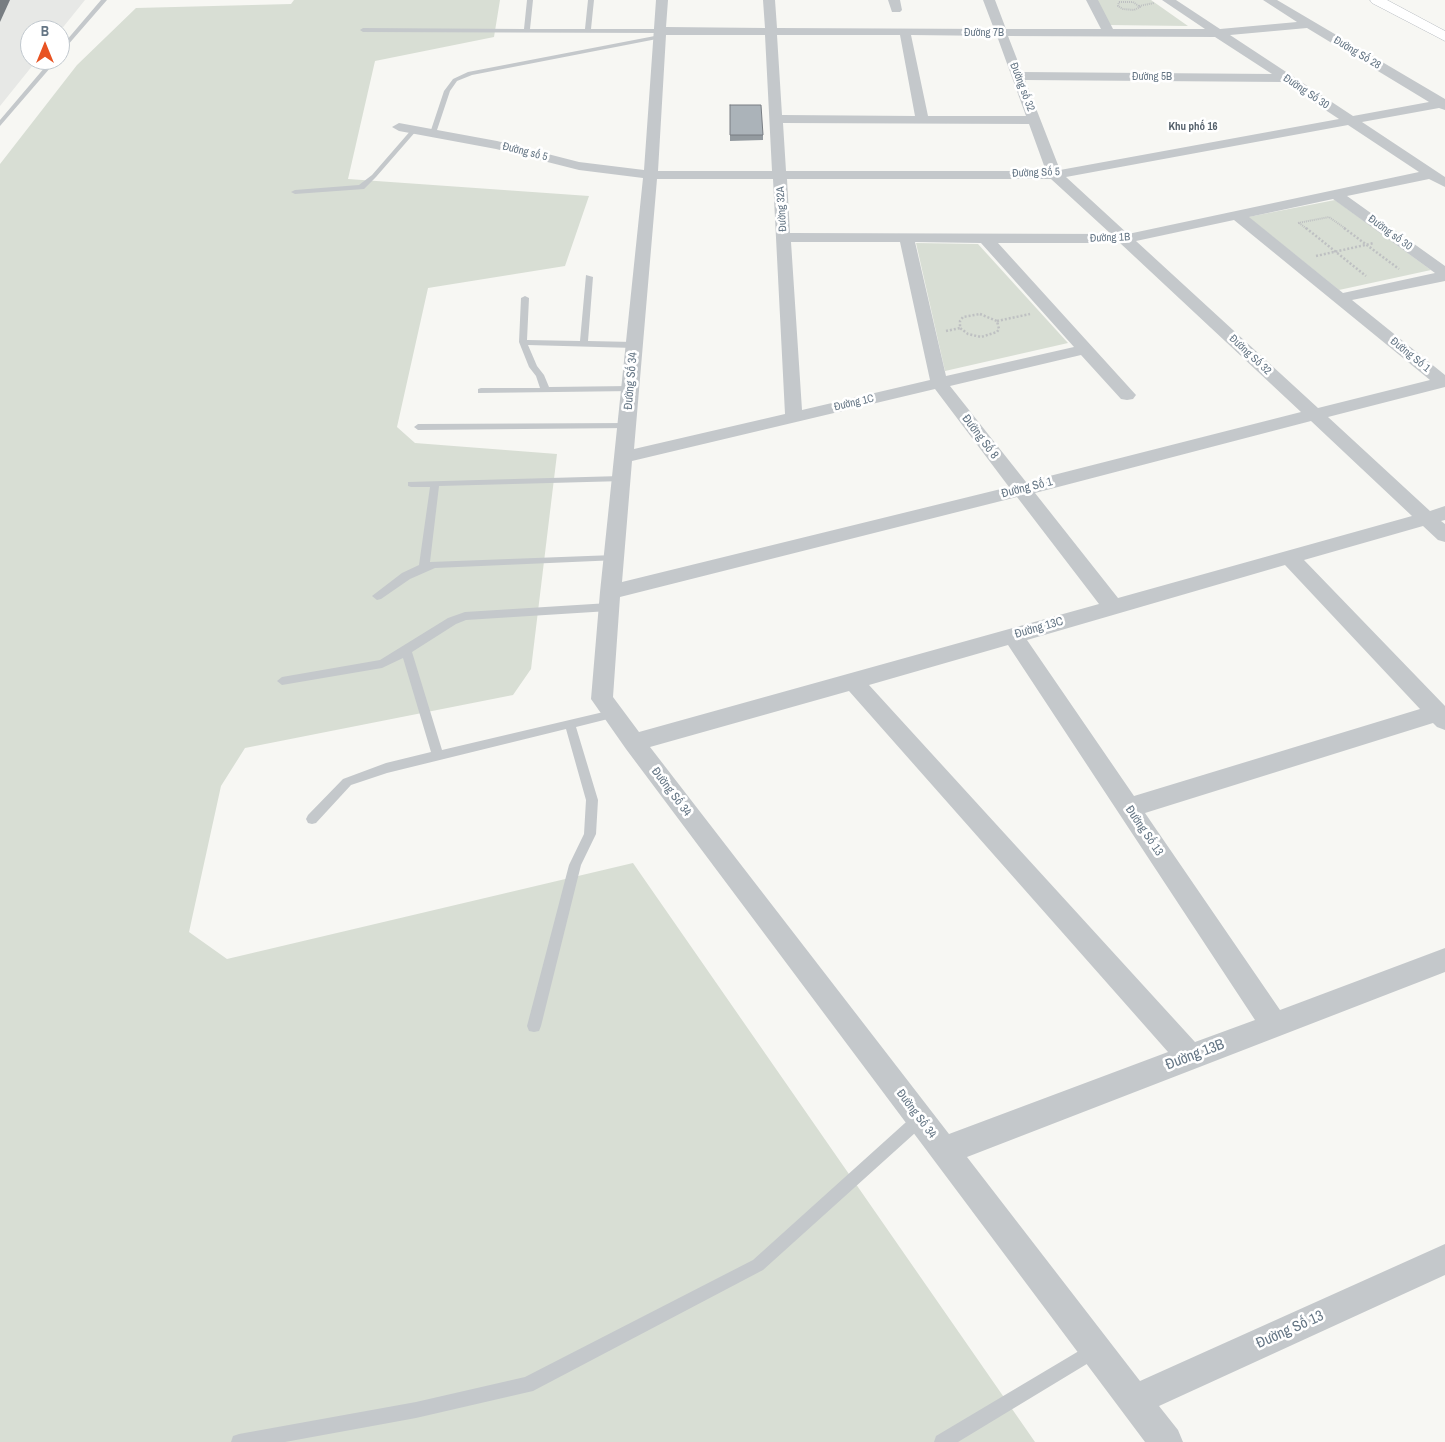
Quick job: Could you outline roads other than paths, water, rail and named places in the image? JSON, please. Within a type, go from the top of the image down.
[{"type":"main road","points":[[1377,0],[1445,37]]},
{"type":"main road","points":[[1400,0],[1445,25]]},
{"type":"street","name":"Đường Số 34","points":[[662,0],[651,175],[602,682],[602,699],[1166,1442]]},
{"type":"street","name":"Đường 32A","points":[[769,0],[794,417]]},
{"type":"street","name":"Đường số 32","points":[[989,0],[1055,174]]},
{"type":"street","points":[[1092,0],[1109,33]]},
{"type":"street","name":"Đường Số 30","points":[[1168,0],[1445,183]]},
{"type":"street","name":"Đường Số 28","points":[[1269,0],[1444,105]]},
{"type":"street","name":"Đường 7B","points":[[660,34],[1218,33],[1308,24]]},
{"type":"street","points":[[905,33],[922,120]]},
{"type":"street","name":"Đường 5B","points":[[1018,76],[1286,78]]},
{"type":"street","name":"Đường Số 5","points":[[651,175],[1055,174],[1444,105]]},
{"type":"street","points":[[776,119],[1035,120]]},
{"type":"street","name":"Đường số 5","points":[[399,127],[497,145],[579,166],[651,175]]},
{"type":"street","name":"Đường Số 32","points":[[1055,174],[1314,414],[1436,516],[1445,535]]},
{"type":"street","name":"Đường 1B","points":[[783,238],[1125,239],[1431,174]]},
{"type":"street","name":"Đường số 30","points":[[1335,194],[1444,272]]},
{"type":"street","name":"Đường Số 1","points":[[1237,215],[1444,381]]},
{"type":"street","name":"Đường Số 8","points":[[906,238],[939,383],[1113,607]]},
{"type":"street","points":[[985,238],[1127,395]]},
{"type":"street","name":"Đường số 30","points":[[1340,298],[1417,283],[1444,272]]},
{"type":"street","name":"Đường 1C","points":[[624,457],[1085,349]]},
{"type":"street","name":"Đường Số 1","points":[[610,599],[1021,490],[1444,381]]},
{"type":"street","name":"Đường 13C","points":[[634,743],[1436,516]]},
{"type":"street","points":[[1128,808],[1441,717],[1290,557]]},
{"type":"street","name":"Đường Số 13","points":[[1013,636],[1274,1025]]},
{"type":"street","points":[[853,681],[1190,1057]]},
{"type":"street","name":"Đường 13B","points":[[944,1151],[1445,960]]},
{"type":"street","name":"Đường Số 13","points":[[1134,1400],[1445,1259]]},
{"type":"lane","points":[[70,40],[104,0]]},
{"type":"lane","points":[[527,30],[530,0]]},
{"type":"lane","points":[[588,30],[592,0]]},
{"type":"lane","points":[[363,30],[588,30],[660,34]]},
{"type":"lane","points":[[433,133],[447,91],[455,80],[470,73],[660,34]]},
{"type":"lane","points":[[0,124],[46,70]]},
{"type":"lane","points":[[295,192],[361,186],[374,176],[414,130]]},
{"type":"lane","points":[[584,343],[589,278]]},
{"type":"lane","points":[[524,298],[523,342],[533,366],[540,375],[545,390]]},
{"type":"lane","points":[[523,342],[634,345]]},
{"type":"lane","points":[[481,391],[630,389]]},
{"type":"lane","points":[[418,427],[626,426]]},
{"type":"lane","points":[[411,484],[621,480]]},
{"type":"lane","points":[[424,567],[435,483]]},
{"type":"lane","points":[[377,596],[406,576],[435,564],[614,558]]},
{"type":"lane","points":[[282,681],[382,664],[452,621],[465,616],[610,599]]},
{"type":"lane","points":[[406,651],[438,755]]},
{"type":"lane","points":[[312,820],[347,782],[386,768],[612,714]]},
{"type":"lane","points":[[534,1026],[575,865],[590,834],[592,800],[570,724]]},
{"type":"lane","points":[[240,1442],[416,1410],[527,1386],[758,1265],[920,1119]]},
{"type":"lane","points":[[942,1442],[1095,1349]]},
{"type":"district","name":"Khu phố 16","points":[[1193,127]]}]
